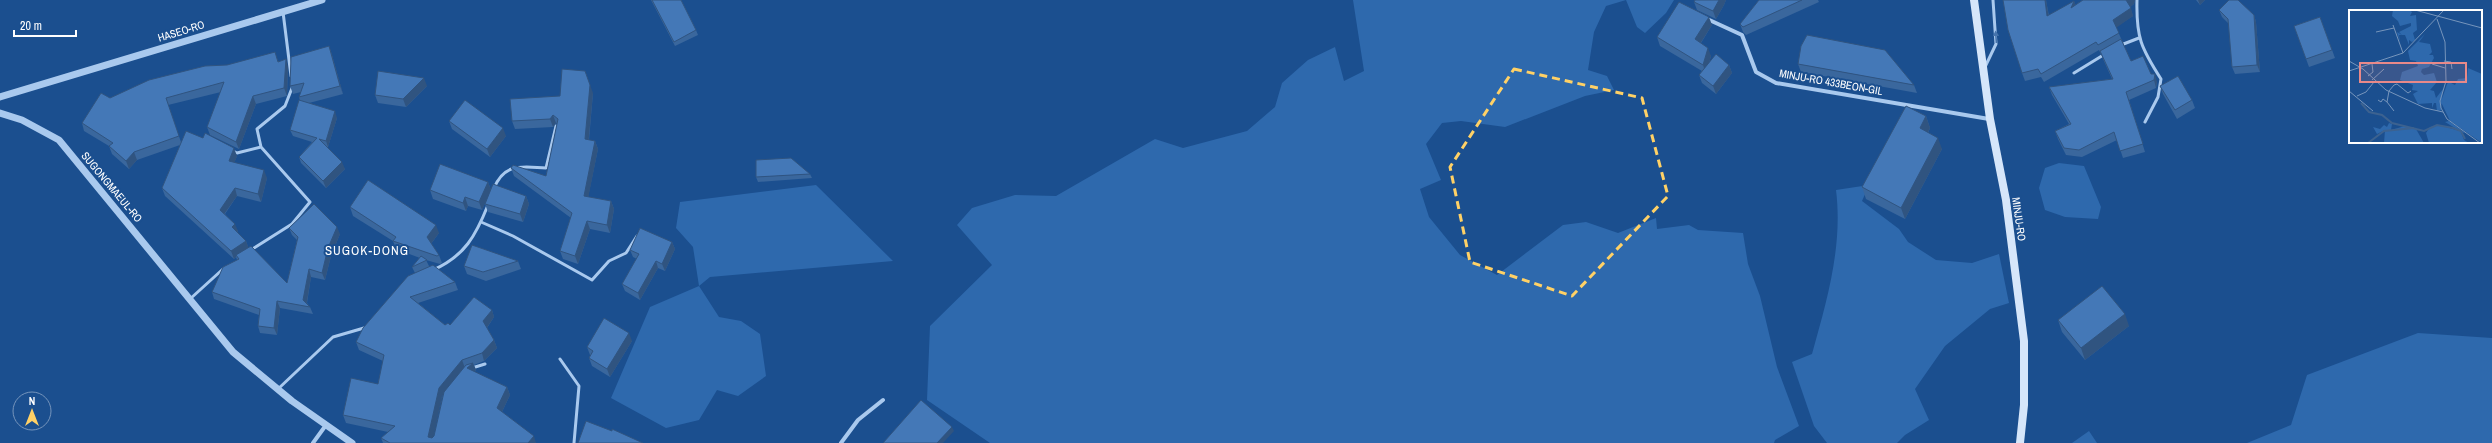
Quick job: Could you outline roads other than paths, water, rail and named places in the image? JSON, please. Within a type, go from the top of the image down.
[{"type":"main road","name":"MINJU-RO","points":[[1974,0],[1990,119],[2006,200],[2024,341],[2024,405],[2020,443]]},
{"type":"street","name":"HASEO-RO","points":[[0,96],[322,0]]},
{"type":"street","name":"MINJU-RO 433BEON-GIL","points":[[1699,15],[1742,35],[1756,72],[1776,83],[1990,119]]},
{"type":"street","name":"SUGONGMAEUL-RO","points":[[0,112],[22,120],[59,140],[233,352],[277,390],[352,443]]},
{"type":"street","points":[[841,443],[858,420],[883,400]]},
{"type":"street","points":[[313,443],[326,425]]},
{"type":"lane","points":[[1983,71],[1996,44],[1993,0]]},
{"type":"lane","points":[[2137,0],[2136,24],[2142,49],[2161,78],[2158,96],[2145,122]]},
{"type":"lane","points":[[248,253],[292,224],[310,202],[261,147],[257,129],[286,106],[292,91],[289,47],[283,11]]},
{"type":"lane","points":[[2118,46],[2139,38]]},
{"type":"lane","points":[[2074,73],[2112,50]]},
{"type":"lane","points":[[494,190],[499,177],[513,167],[546,168],[556,126]]},
{"type":"lane","points":[[230,149],[238,153],[261,147]]},
{"type":"lane","points":[[428,272],[448,264],[475,236],[488,203]]},
{"type":"lane","points":[[480,222],[513,236],[592,280],[609,261],[626,253],[638,235]]},
{"type":"lane","points":[[190,299],[229,265]]},
{"type":"lane","points":[[277,390],[333,337],[363,329],[368,324]]},
{"type":"lane","points":[[560,359],[579,386],[574,443]]},
{"type":"lane","points":[[467,370],[485,364]]},
{"type":"district","name":"SUGOK-DONG","points":[[367,250]]}]
